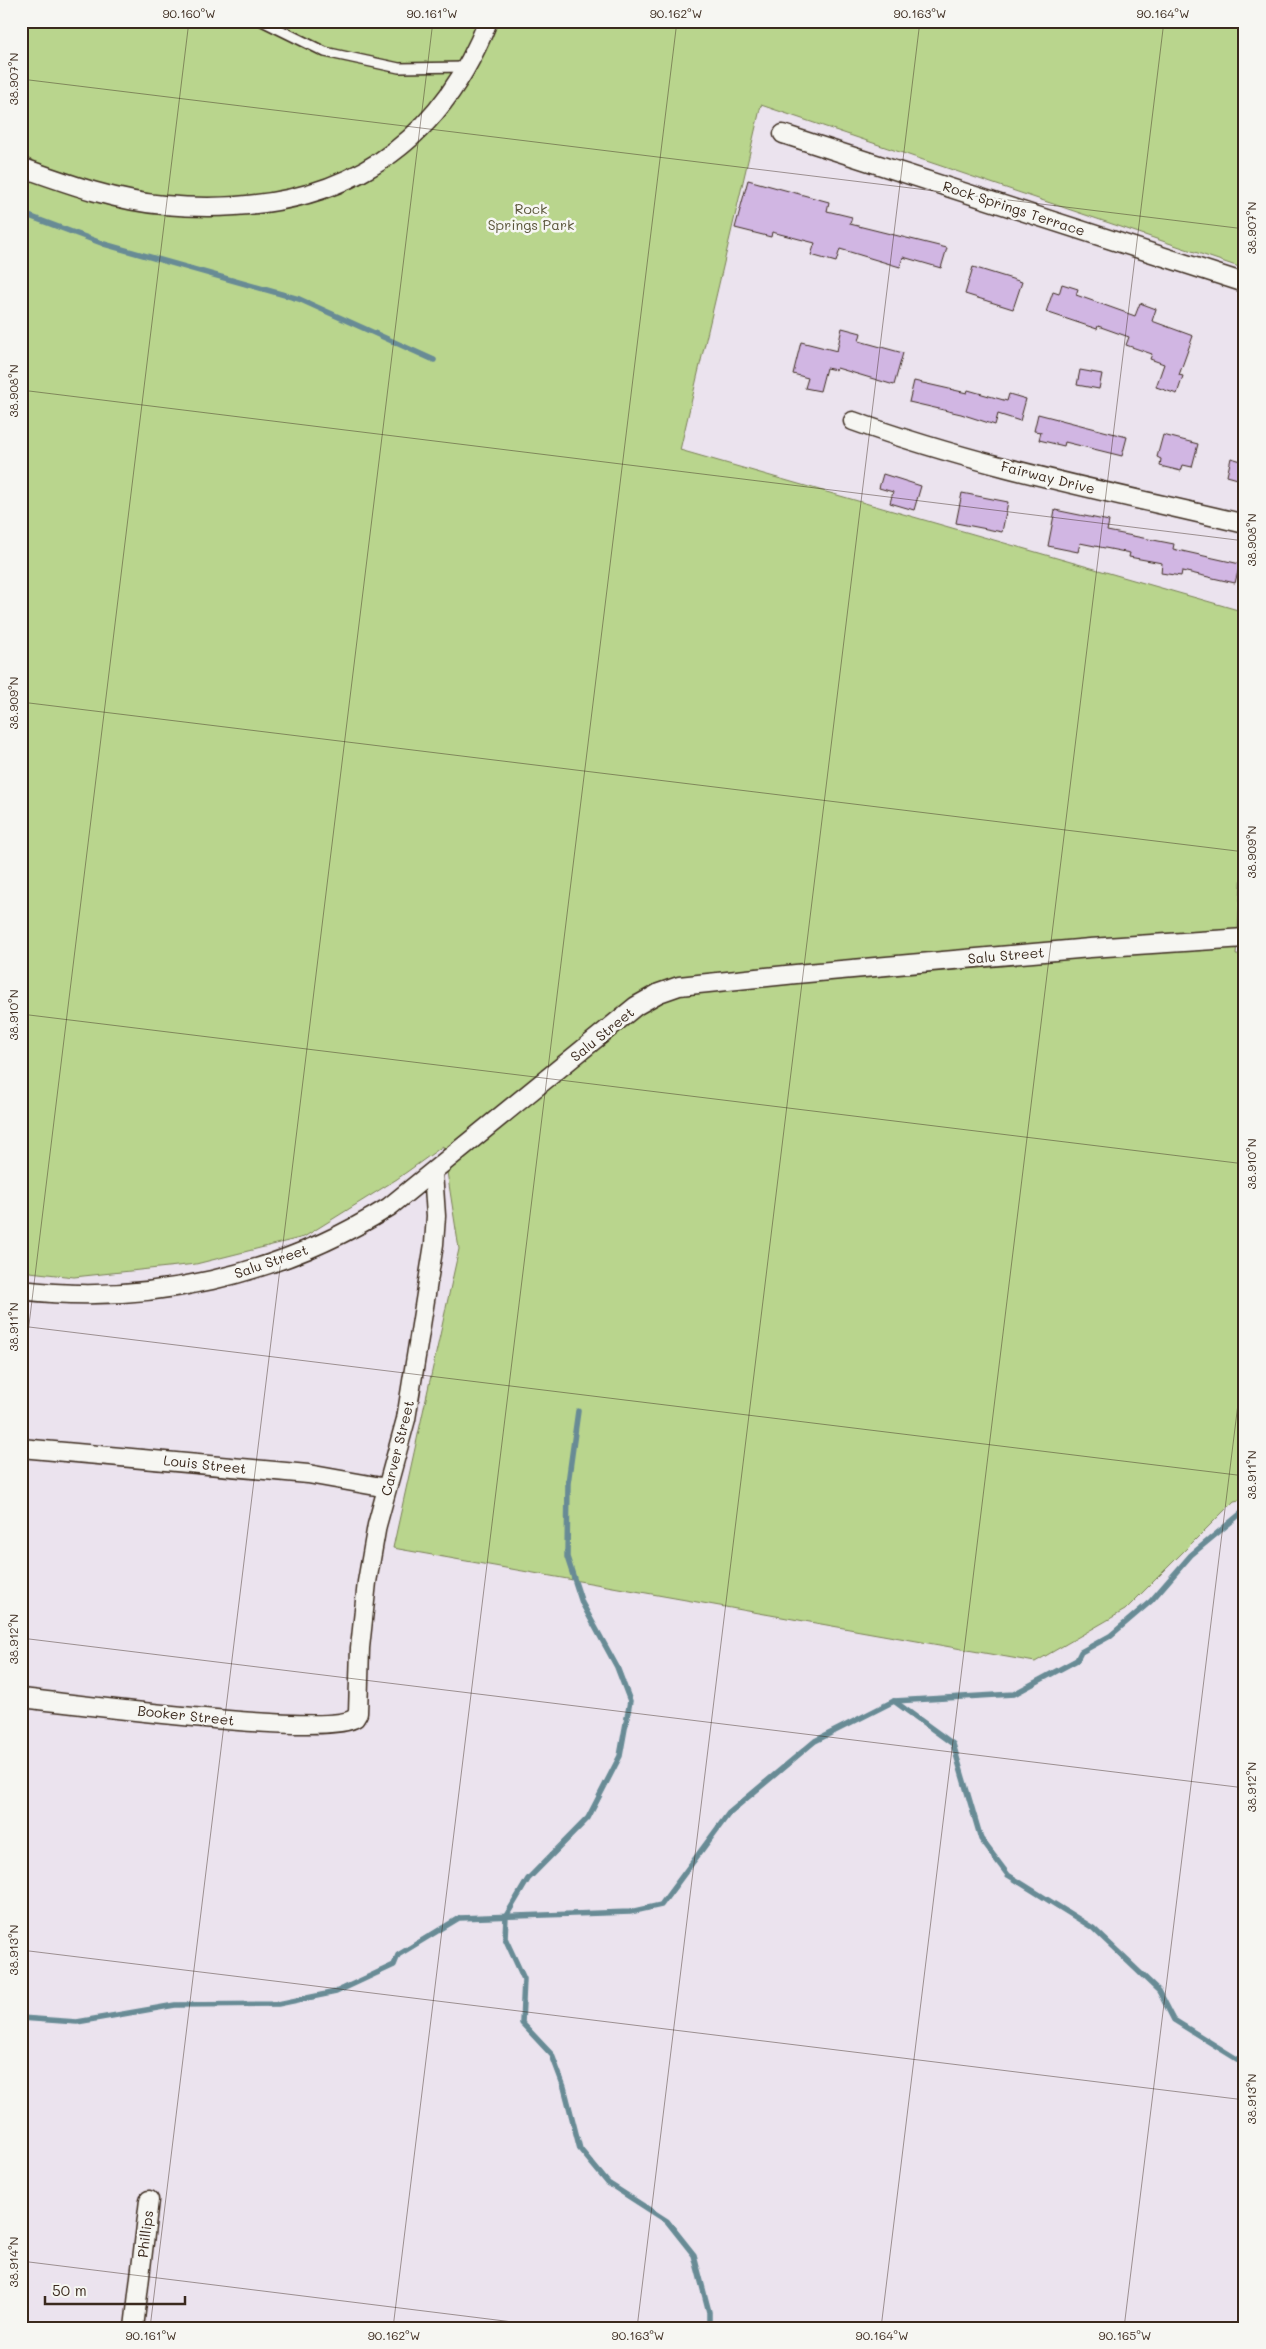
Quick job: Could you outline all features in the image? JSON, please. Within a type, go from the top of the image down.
[{"type":"street","points":[[21,167],[100,192],[163,205],[225,208],[277,202],[309,195],[343,182],[379,163],[402,146],[440,108],[466,67],[488,21]]},
{"type":"street","name":"Rock Springs Terrace","points":[[783,134],[1245,283]]},
{"type":"street","name":"Fairway Drive","points":[[853,421],[900,438],[1014,470],[1245,524]]},
{"type":"street","name":"Salu Street","points":[[21,1290],[92,1295],[138,1292],[189,1285],[264,1266],[308,1250],[359,1226],[389,1207],[636,1006],[659,992],[679,986],[1070,950],[1245,938]]},
{"type":"street","name":"Carver Street","points":[[351,1721],[358,1713],[360,1648],[367,1582],[377,1525],[406,1419],[434,1244],[436,1216],[433,1172]]},
{"type":"street","name":"Louis Street","points":[[21,1448],[308,1474],[387,1488]]},
{"type":"street","name":"Booker Street","points":[[21,1698],[254,1722],[307,1725],[336,1724],[351,1721]]},
{"type":"street","name":"Phillips","points":[[134,2328],[149,2200]]},
{"type":"lane","points":[[262,21],[324,52],[399,68],[466,67]]},
{"type":"green space","name":"Rock Springs Park","points":[[21,21],[1245,21],[1245,269],[761,105],[680,450],[1245,612],[1245,828],[1236,955],[1245,955],[1245,1499],[1234,1501],[1125,1610],[1035,1662],[393,1548],[459,1249],[443,1146],[397,1179],[304,1237],[196,1264],[74,1277],[21,1271]]},
{"type":"building","points":[[748,180],[829,202],[827,211],[852,217],[850,224],[947,248],[941,268],[903,257],[900,267],[840,249],[836,262],[811,255],[815,243],[772,232],[771,237],[735,228]]},
{"type":"building","points":[[973,267],[1022,282],[1013,309],[965,294]]},
{"type":"building","points":[[1062,284],[1078,289],[1076,295],[1135,316],[1140,303],[1156,309],[1152,321],[1193,336],[1179,375],[1183,376],[1177,394],[1156,387],[1164,364],[1150,359],[1152,354],[1126,345],[1129,337],[1098,326],[1097,329],[1046,312],[1053,292],[1059,294]]},
{"type":"building","points":[[842,328],[861,333],[859,341],[903,353],[894,385],[837,368],[836,370],[826,368],[820,391],[805,388],[808,378],[793,374],[801,342],[837,351]]},
{"type":"building","points":[[1080,370],[1102,374],[1099,389],[1077,385]]},
{"type":"building","points":[[914,381],[967,393],[968,390],[1007,401],[1009,394],[1026,399],[1020,421],[998,414],[995,425],[961,414],[909,402]]},
{"type":"building","points":[[1038,414],[1127,437],[1122,456],[1065,442],[1064,446],[1039,440],[1041,432],[1034,431]]},
{"type":"building","points":[[1163,435],[1198,444],[1192,467],[1183,465],[1181,471],[1160,466],[1161,459],[1157,457]]},
{"type":"building","points":[[1231,458],[1245,462],[1245,481],[1227,476]]},
{"type":"building","points":[[883,474],[921,486],[914,510],[890,503],[893,492],[879,488]]},
{"type":"building","points":[[962,493],[1008,502],[1002,532],[956,523]]},
{"type":"building","points":[[1055,510],[1109,521],[1107,531],[1174,544],[1173,549],[1240,564],[1235,583],[1182,571],[1181,576],[1161,573],[1162,563],[1129,557],[1130,553],[1080,543],[1078,552],[1048,546]]},
{"type":"waterway","points":[[21,213],[104,244],[299,299],[434,360]]},
{"type":"waterway","points":[[578,1411],[568,1483],[567,1557],[582,1603],[617,1667],[630,1701],[620,1756],[588,1818],[528,1879],[506,1916],[505,1938],[524,1979],[522,2023],[552,2055],[564,2087],[580,2149],[608,2183],[667,2221],[694,2255],[709,2312],[709,2328]]},
{"type":"waterway","points":[[21,2018],[77,2022],[175,2005],[278,2004],[336,1992],[394,1965],[398,1955],[459,1918],[630,1912],[661,1905],[729,1813],[815,1741],[894,1701],[1014,1694],[1077,1660],[1081,1652],[1110,1636],[1151,1601],[1191,1555],[1245,1510]]},
{"type":"waterway","points":[[894,1701],[953,1744],[981,1839],[1008,1875],[1093,1928],[1159,1991],[1174,2020],[1245,2064]]}]
